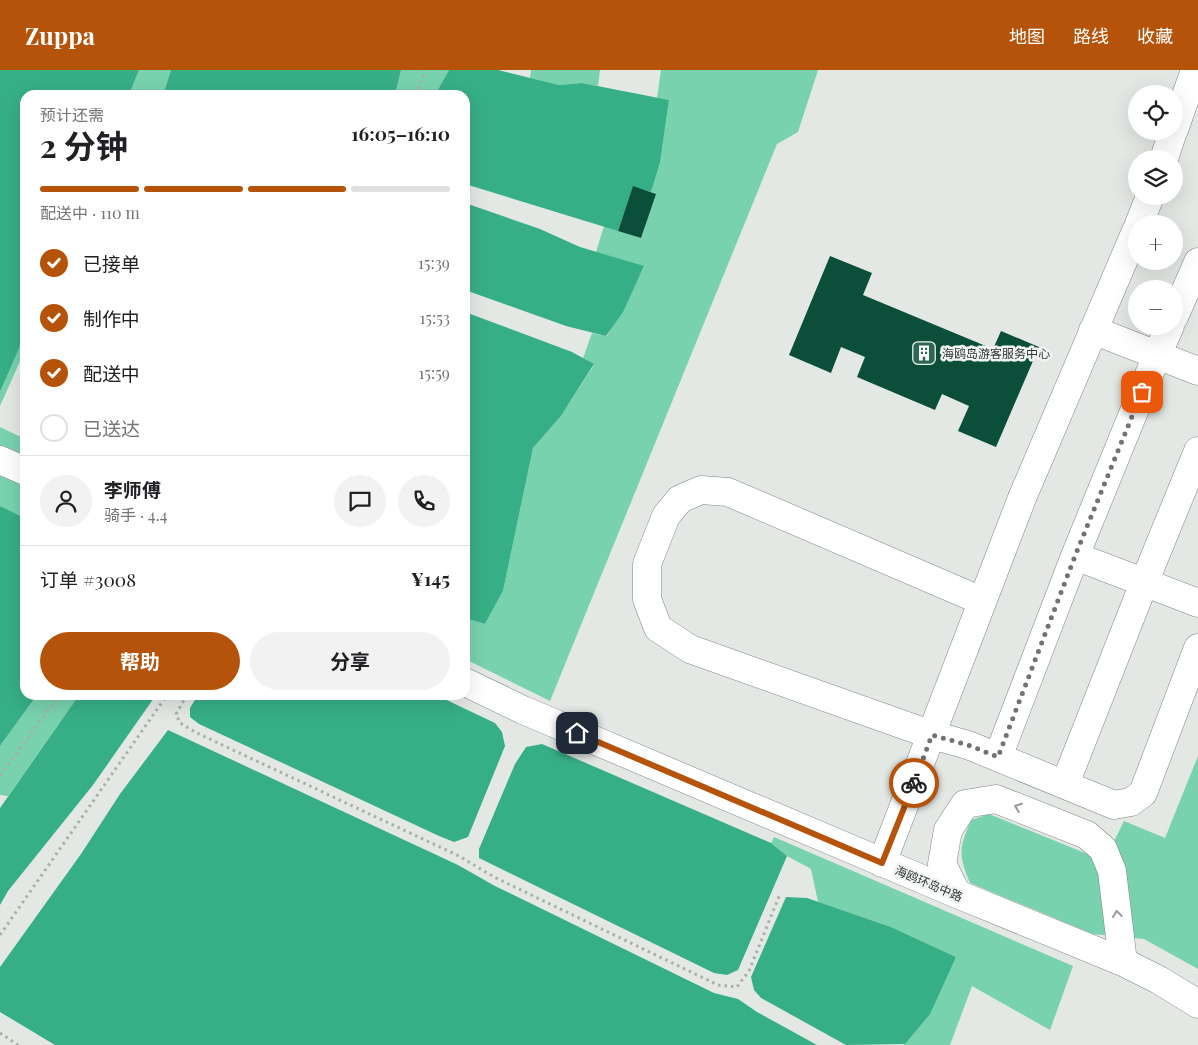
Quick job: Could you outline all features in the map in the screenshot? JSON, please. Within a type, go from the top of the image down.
[{"type":"street","points":[[1183,105],[1195,70]]},
{"type":"street","points":[[882,863],[1026,489],[1128,249]]},
{"type":"street","points":[[1183,296],[1198,262]]},
{"type":"street","points":[[1093,330],[1198,371]]},
{"type":"street","points":[[998,757],[1075,556],[1166,335]]},
{"type":"street","points":[[1065,784],[1198,451]]},
{"type":"street","points":[[0,460],[20,469]]},
{"type":"street","points":[[982,601],[728,492],[701,490],[680,499],[666,516],[647,564],[647,599],[658,628],[690,649],[932,735],[968,745],[1114,804],[1131,802],[1142,793],[1198,648]]},
{"type":"street","points":[[1075,556],[1198,603]]},
{"type":"street","name":"海鸥环岛中路","points":[[470,684],[523,710],[882,863],[1123,962],[1159,980],[1198,1004]]},
{"type":"street","points":[[957,894],[942,864],[948,830],[965,804],[996,799],[1087,835],[1103,849],[1112,871],[1123,962]]},
{"type":"path","points":[[418,90],[425,70]]},
{"type":"path","points":[[0,775],[56,700]]},
{"type":"path","points":[[0,935],[164,700]]},
{"type":"path","points":[[184,700],[176,714],[180,723],[197,733],[459,856],[494,877],[718,985],[737,987],[749,971],[780,894]]},
{"type":"path","points":[[0,1033],[18,1045]]},
{"type":"shaded area","points":[[0,70],[139,70],[131,90],[20,90],[20,346],[0,392]]},
{"type":"shaded area","points":[[139,70],[171,70],[165,90],[131,90]]},
{"type":"shaded area","points":[[171,70],[401,70],[396,90],[165,90]]},
{"type":"shaded area","points":[[401,70],[449,70],[438,90],[396,90]]},
{"type":"shaded area","points":[[449,70],[498,70],[559,85],[582,83],[669,100],[660,163],[651,192],[633,187],[618,231],[470,186],[470,90],[438,90]]},
{"type":"shaded area","points":[[531,70],[600,70],[598,86],[582,83],[559,85],[530,78]]},
{"type":"shaded area","points":[[661,70],[818,70],[798,132],[777,144],[550,701],[470,661],[470,620],[485,624],[503,591],[533,448],[561,416],[594,365],[583,358],[592,333],[607,336],[644,267],[596,252],[604,226],[641,238],[655,194],[651,192],[660,163],[669,100],[657,98]]},
{"type":"shaded area","points":[[470,205],[540,229],[580,247],[644,266],[623,312],[606,336],[566,326],[470,292]]},
{"type":"shaded area","points":[[470,314],[572,352],[594,364],[561,416],[533,448],[503,591],[485,624],[470,620]]},
{"type":"shaded area","points":[[20,346],[20,361],[0,406],[0,392]]},
{"type":"shaded area","points":[[0,427],[20,437],[20,516],[0,506]]},
{"type":"shaded area","points":[[0,506],[20,516],[20,700],[33,700],[0,746]]},
{"type":"shaded area","points":[[33,700],[75,700],[8,796],[0,795],[0,746]]},
{"type":"shaded area","points":[[76,700],[152,700],[93,785],[8,891],[0,905],[0,808]]},
{"type":"shaded area","points":[[195,700],[447,700],[495,723],[502,732],[505,746],[468,837],[454,842],[199,724],[190,717],[190,708]]},
{"type":"shaded area","points":[[168,730],[458,865],[495,886],[714,993],[738,999],[757,1012],[817,1045],[55,1045],[0,1012],[0,967],[81,854],[120,794]]},
{"type":"shaded area","points":[[542,744],[771,843],[787,856],[738,970],[727,975],[714,973],[479,858],[479,849],[515,764],[526,747]]},
{"type":"shaded area","points":[[1198,756],[1198,969],[1144,939],[1093,934],[970,883],[963,865],[962,845],[971,820],[989,814],[1090,855],[1110,849],[1124,821],[1165,838]]},
{"type":"shaded area","points":[[774,837],[1073,966],[1050,1030],[972,986],[950,1045],[904,1045],[956,957],[891,927],[818,902],[811,869],[787,856],[771,843]]},
{"type":"shaded area","points":[[786,897],[807,898],[891,927],[956,957],[930,1014],[905,1044],[846,1045],[761,998],[754,990],[751,977]]},
{"type":"building","points":[[633,186],[656,194],[641,238],[618,231]]},
{"type":"building","points":[[830,256],[872,273],[863,295],[993,349],[1001,331],[1039,347],[996,447],[958,431],[969,406],[942,394],[935,410],[857,377],[865,357],[841,347],[831,373],[789,355]]},
{"type":"way so far","points":[[914,783],[932,735],[968,745],[998,757],[1075,556],[1142,392]]},
{"type":"place","name":"海鸥岛游客服务中心","points":[[924,353]]},
{"type":"route","points":[[577,733],[882,863],[914,783]]}]
